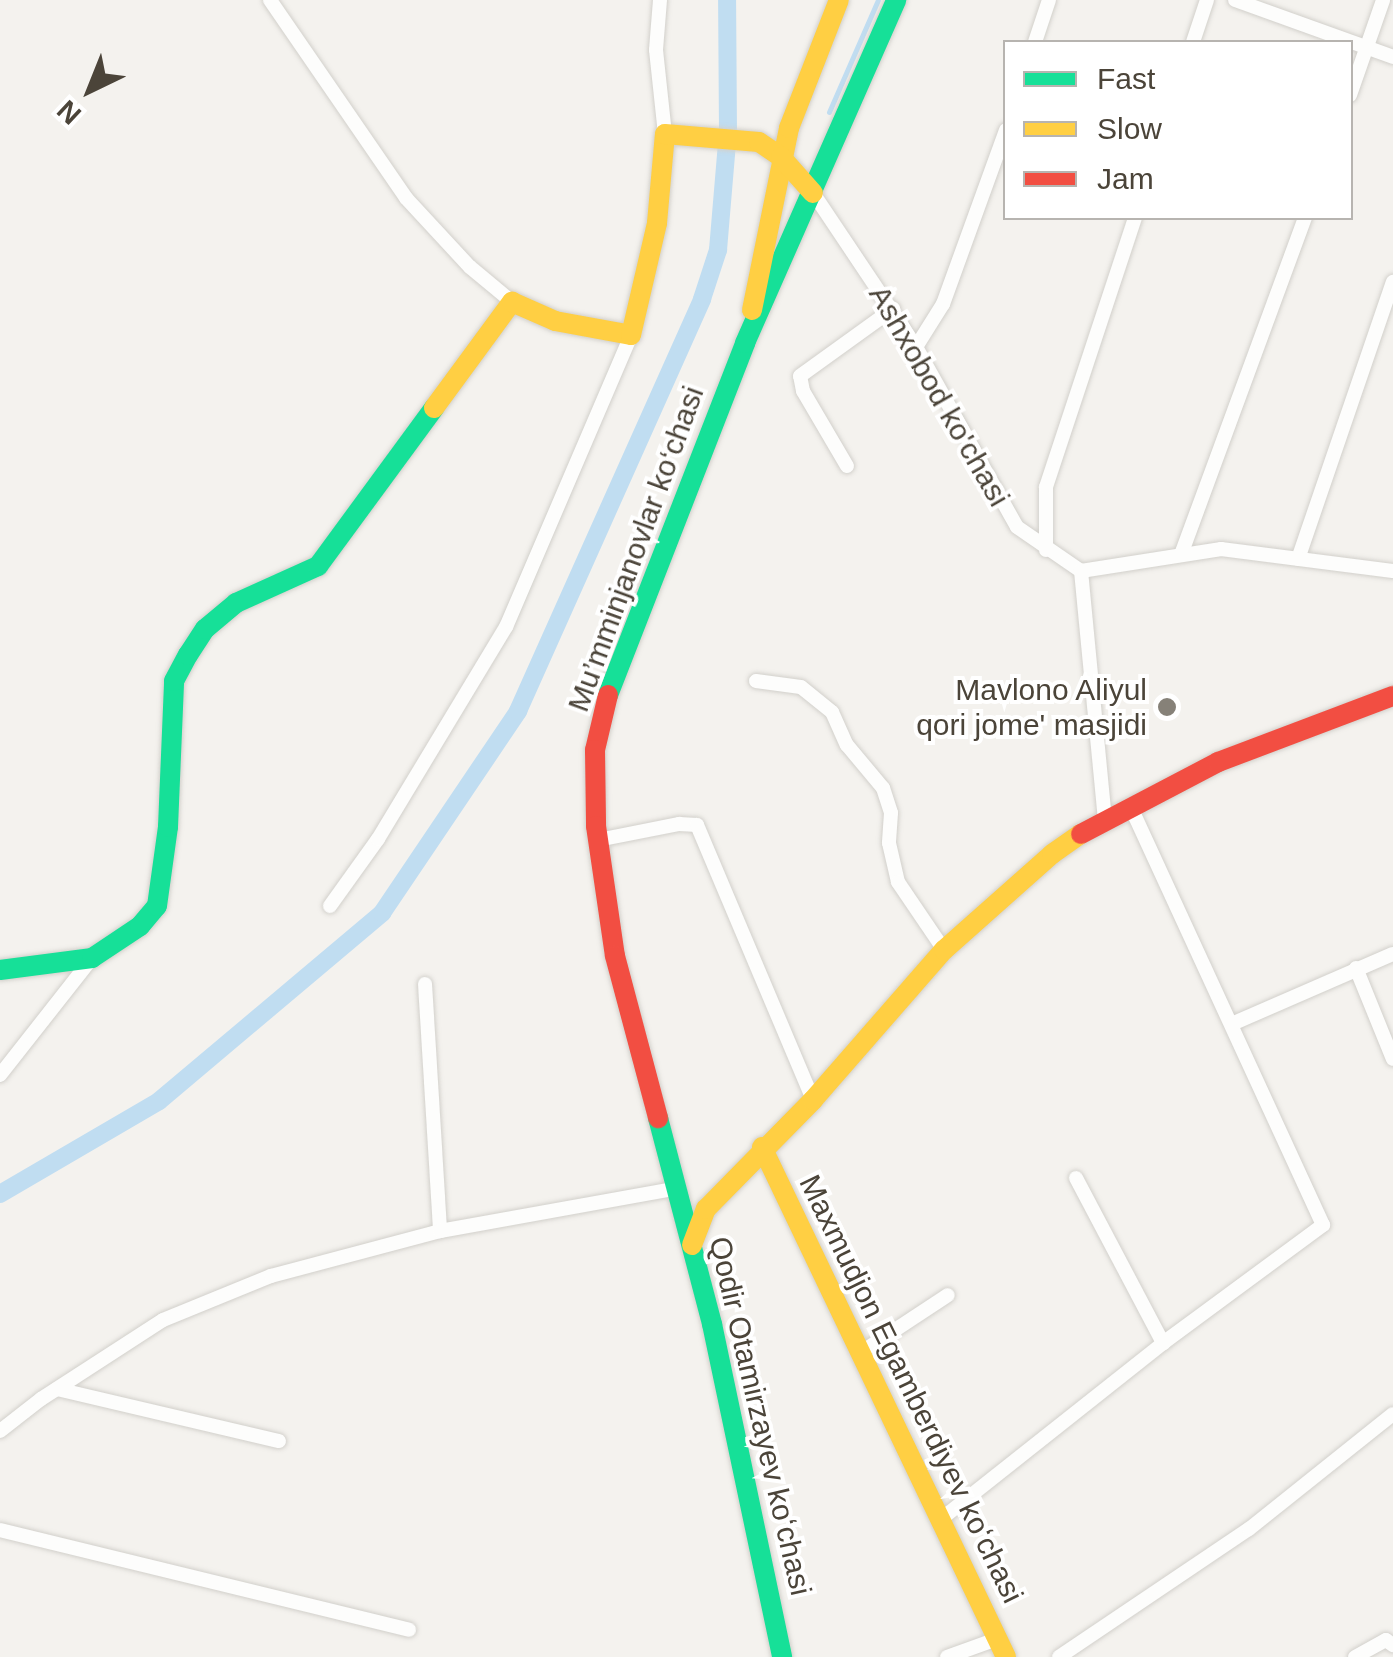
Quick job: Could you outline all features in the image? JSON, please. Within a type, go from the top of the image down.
[{"type":"main road","name":"Mu’mminjanovlar ko‘chasi","points":[[678,1188],[615,956],[598,840],[594,777],[605,704],[745,343],[896,0]]},
{"type":"main road","name":"Mu’mminjanovlar ko‘chasi","points":[[745,343],[781,157],[834,5]]},
{"type":"main road","points":[[0,970],[92,958],[140,926],[157,906],[168,827],[174,681],[205,629],[236,602],[318,566],[512,302],[555,321],[631,335],[657,223],[665,134],[759,142],[781,157],[813,192]]},
{"type":"main road","points":[[692,1245],[706,1209],[762,1147],[812,1100],[944,950],[1052,854],[1105,818],[1218,762],[1393,696]]},
{"type":"main road","name":"Maxmudjon Egamberdiyev koʻchasi","points":[[762,1147],[1002,1648]]},
{"type":"main road","name":"Qodir Otamirzayev koʻchasi","points":[[678,1188],[782,1657]]},
{"type":"street","points":[[270,0],[406,198],[470,267],[512,302]]},
{"type":"street","points":[[660,0],[656,50],[665,134]]},
{"type":"street","points":[[1036,40],[1049,0]]},
{"type":"street","points":[[1194,40],[1207,0]]},
{"type":"street","points":[[1234,0],[1343,40]]},
{"type":"street","points":[[1353,88],[1383,0]]},
{"type":"street","points":[[1353,44],[1393,56]]},
{"type":"street","points":[[916,346],[943,304],[1003,138]]},
{"type":"street","name":"Ashxobod ko'chasi","points":[[813,192],[916,346],[1008,516],[1046,550],[1081,571]]},
{"type":"street","points":[[1046,550],[1046,487],[1133,220]]},
{"type":"street","points":[[1182,552],[1304,220]]},
{"type":"street","points":[[1298,559],[1393,282]]},
{"type":"street","points":[[847,466],[803,391],[800,376],[893,309]]},
{"type":"street","points":[[330,906],[378,839],[506,627],[631,335]]},
{"type":"street","points":[[1105,818],[1081,571],[1182,552],[1222,549],[1393,572]]},
{"type":"street","points":[[756,681],[802,686],[832,712],[847,746],[883,788],[891,813],[888,843],[898,882],[944,950]]},
{"type":"street","points":[[940,1520],[1164,1343],[1324,1225],[1234,1023],[1131,808]]},
{"type":"street","points":[[598,840],[679,824],[697,826],[812,1100]]},
{"type":"street","points":[[1234,1023],[1393,954]]},
{"type":"street","points":[[0,1075],[92,958]]},
{"type":"street","points":[[1356,968],[1393,1059]]},
{"type":"street","points":[[425,984],[440,1231]]},
{"type":"street","points":[[1076,1178],[1164,1343]]},
{"type":"street","points":[[0,1431],[56,1389],[163,1320],[271,1276],[440,1231],[678,1188]]},
{"type":"street","points":[[860,1353],[948,1295]]},
{"type":"street","points":[[56,1389],[279,1441]]},
{"type":"street","points":[[1059,1657],[1248,1529],[1393,1414]]},
{"type":"street","points":[[0,1530],[409,1630]]},
{"type":"street","points":[[1354,1657],[1386,1640],[1393,1645]]},
{"type":"street","points":[[947,1657],[1002,1648]]},
{"type":"waterway","points":[[0,1194],[159,1101],[382,913],[518,711],[702,299],[718,250],[728,132],[727,0]]},
{"type":"waterway","points":[[829,112],[878,0]]},
{"type":"traffic: fast","points":[[608,695],[745,343],[896,0]]},
{"type":"traffic: fast","points":[[0,970],[92,958],[140,926],[157,906],[168,827],[174,681],[188,655],[205,629],[236,603],[318,566],[434,408]]},
{"type":"traffic: fast","points":[[658,1118],[712,1324],[782,1657]]},
{"type":"traffic: slow","points":[[752,310],[789,128],[839,0]]},
{"type":"traffic: slow","points":[[434,408],[512,302],[555,321],[631,335],[657,223],[665,134],[759,142],[781,157],[813,193]]},
{"type":"traffic: slow","points":[[692,1245],[706,1209],[813,1100],[944,950],[1052,854],[1081,834]]},
{"type":"traffic: slow","points":[[762,1147],[1006,1657]]},
{"type":"traffic: jam","points":[[608,695],[595,750],[596,826],[615,956],[658,1118]]},
{"type":"traffic: jam","points":[[1081,834],[1218,762],[1393,696]]},
{"type":"place","name":"Mavlono Aliyul qori jome' masjidi","points":[[1167,707]]}]
